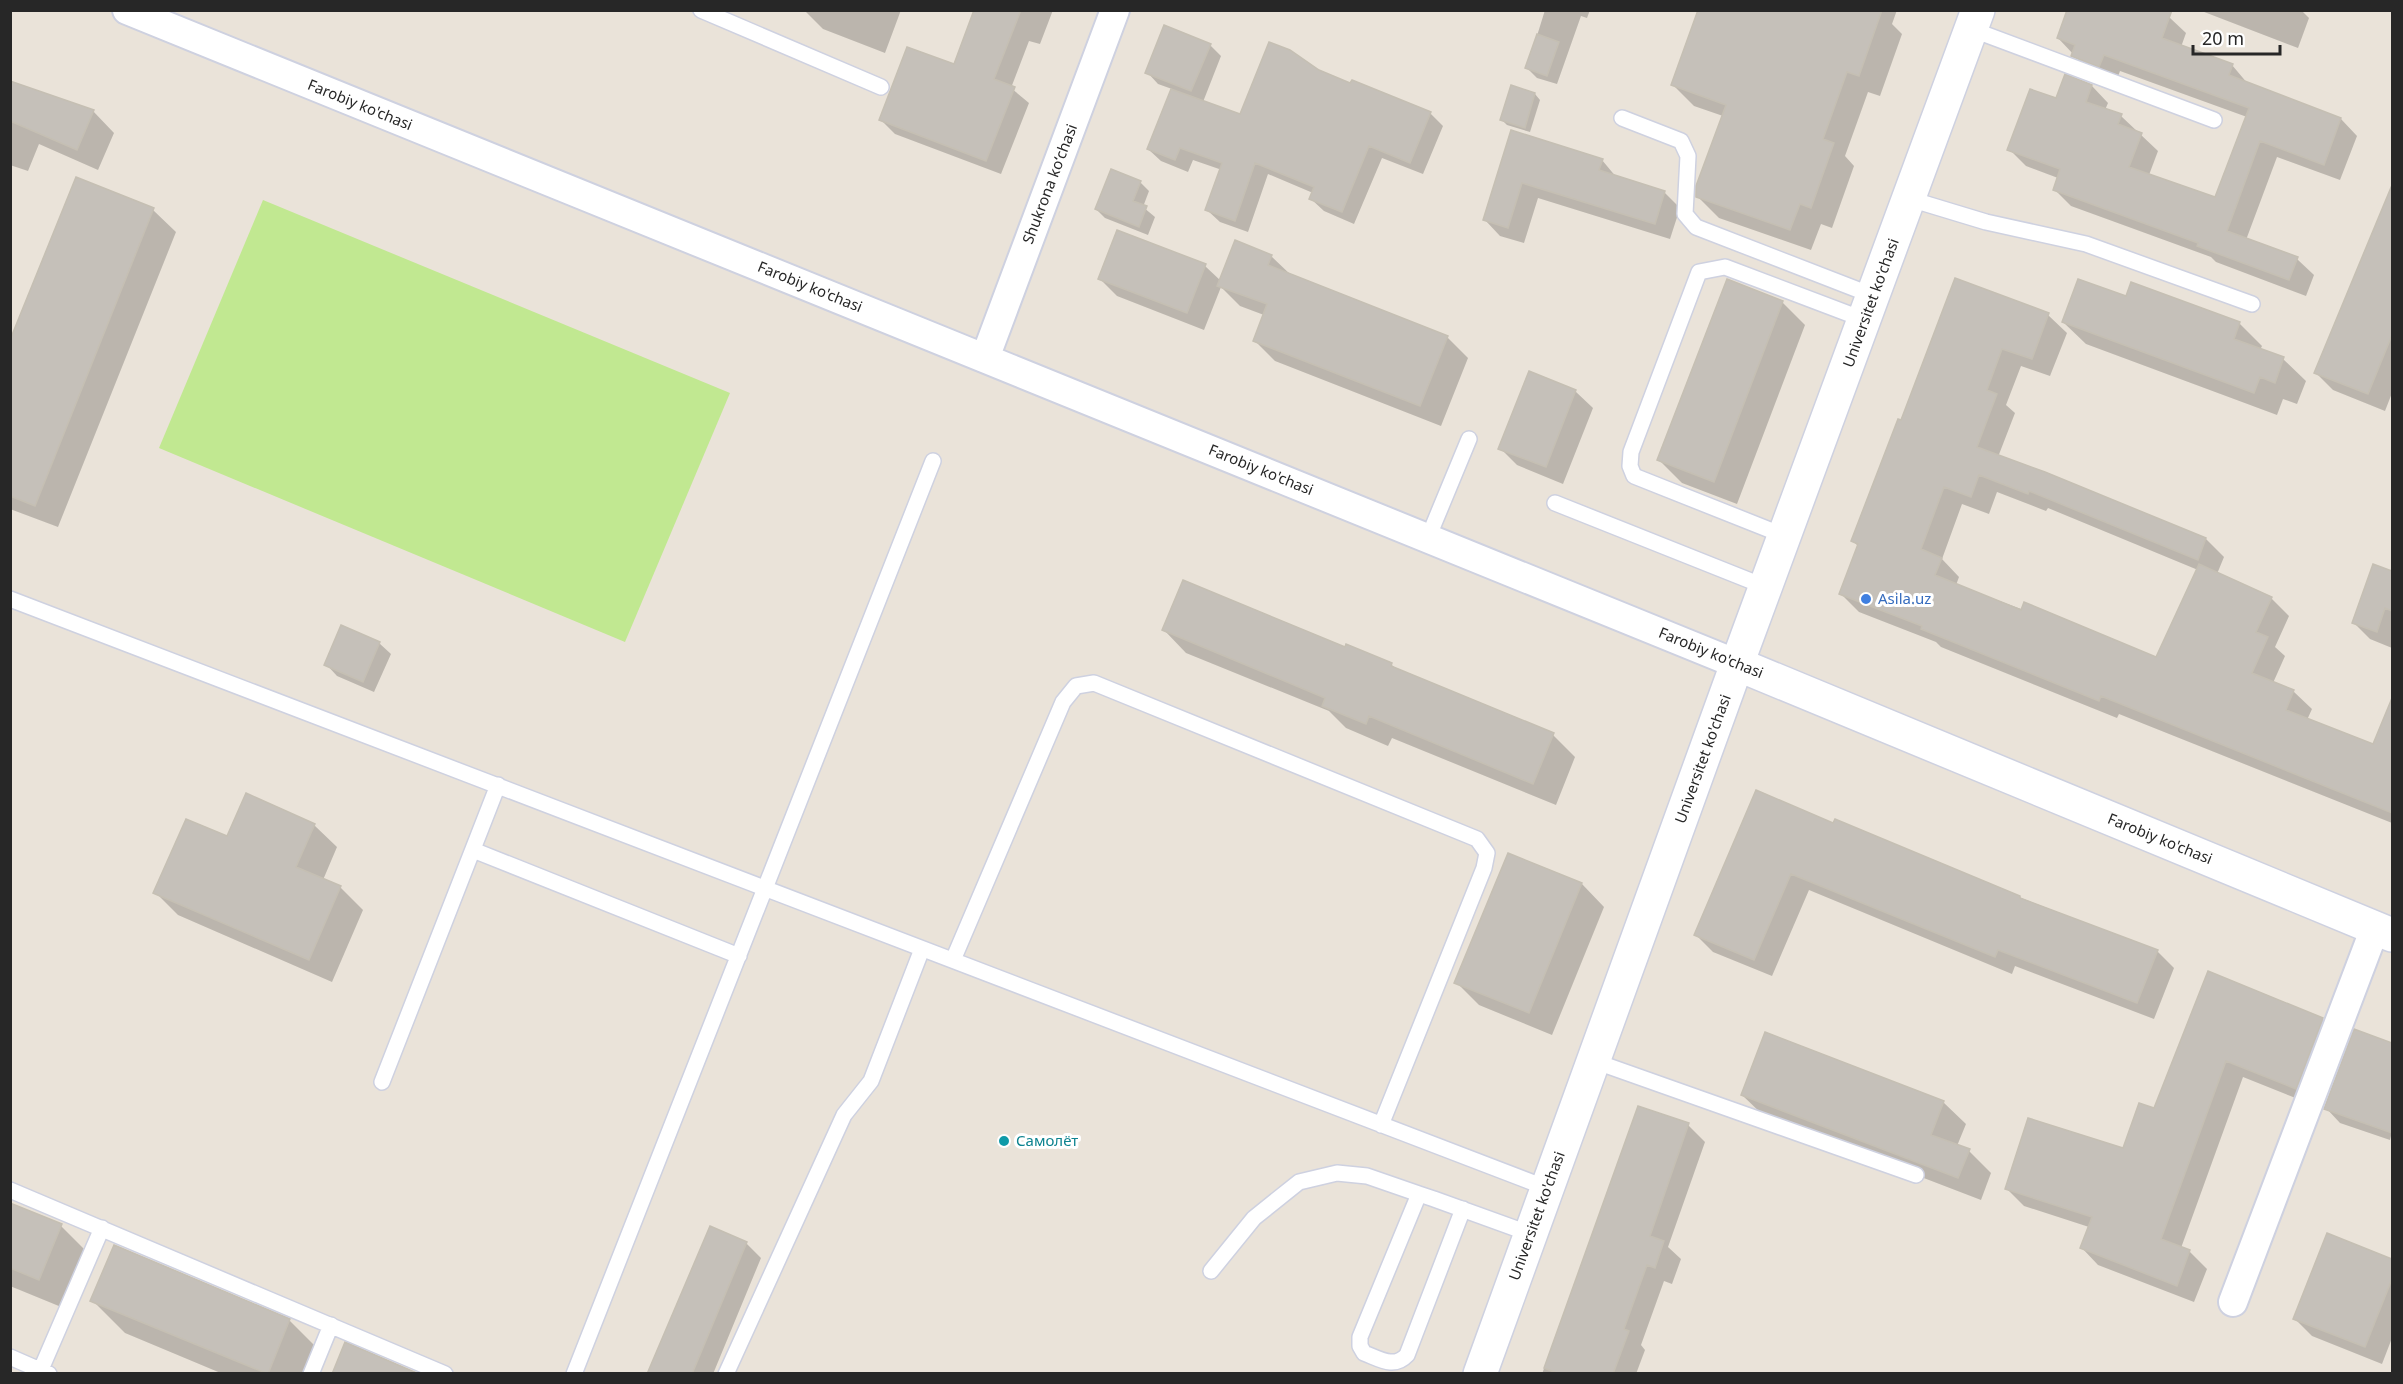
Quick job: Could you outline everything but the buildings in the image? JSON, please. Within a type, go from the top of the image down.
[{"type":"main road","name":"Universitet ko'chasi","points":[[1480,1374],[1737,664],[1975,20]]},
{"type":"main road","name":"Farobiy ko'chasi","points":[[1737,664],[2384,931]]},
{"type":"street","name":"Farobiy ko'chasi","points":[[127,10],[1737,664]]},
{"type":"street","name":"Shukrona koʻchasi","points":[[985,358],[1115,10]]},
{"type":"street","points":[[2233,1302],[2384,931]]},
{"type":"lane","points":[[701,10],[881,87]]},
{"type":"lane","points":[[1975,20],[2214,120]]},
{"type":"lane","points":[[1622,118],[1681,141],[1688,156],[1685,214],[1696,227],[1869,308]]},
{"type":"lane","points":[[1910,199],[1986,222],[2086,244],[2252,304]]},
{"type":"lane","points":[[1785,536],[1634,476],[1630,466],[1630,452],[1699,272],[1725,267],[1869,308]]},
{"type":"lane","points":[[1428,538],[1469,439]]},
{"type":"lane","points":[[574,1374],[933,461]]},
{"type":"lane","points":[[1555,503],[1766,587]]},
{"type":"lane","points":[[10,599],[1547,1188]]},
{"type":"lane","points":[[952,960],[1063,702],[1076,686],[1094,683],[1477,839],[1487,853],[1484,868],[1382,1125]]},
{"type":"lane","points":[[382,1082],[498,785]]},
{"type":"lane","points":[[473,850],[739,956]]},
{"type":"lane","points":[[726,1374],[844,1115],[871,1081],[922,949]]},
{"type":"lane","points":[[1594,1060],[1916,1175]]},
{"type":"lane","points":[[1211,1271],[1254,1218],[1299,1182],[1337,1173],[1367,1176],[1531,1234]]},
{"type":"lane","points":[[10,1190],[445,1374]]},
{"type":"lane","points":[[1419,1194],[1360,1337],[1360,1346],[1364,1353],[1392,1363],[1401,1361],[1407,1355],[1463,1209]]},
{"type":"lane","points":[[10,1357],[43,1372],[102,1228]]},
{"type":"lane","points":[[311,1374],[331,1325]]},
{"type":"green space","points":[[263,200],[730,393],[625,642],[159,448]]},
{"type":"place","name":"Asila.uz","points":[[1866,599]]},
{"type":"place","name":"Самолёт","points":[[1004,1141]]}]
